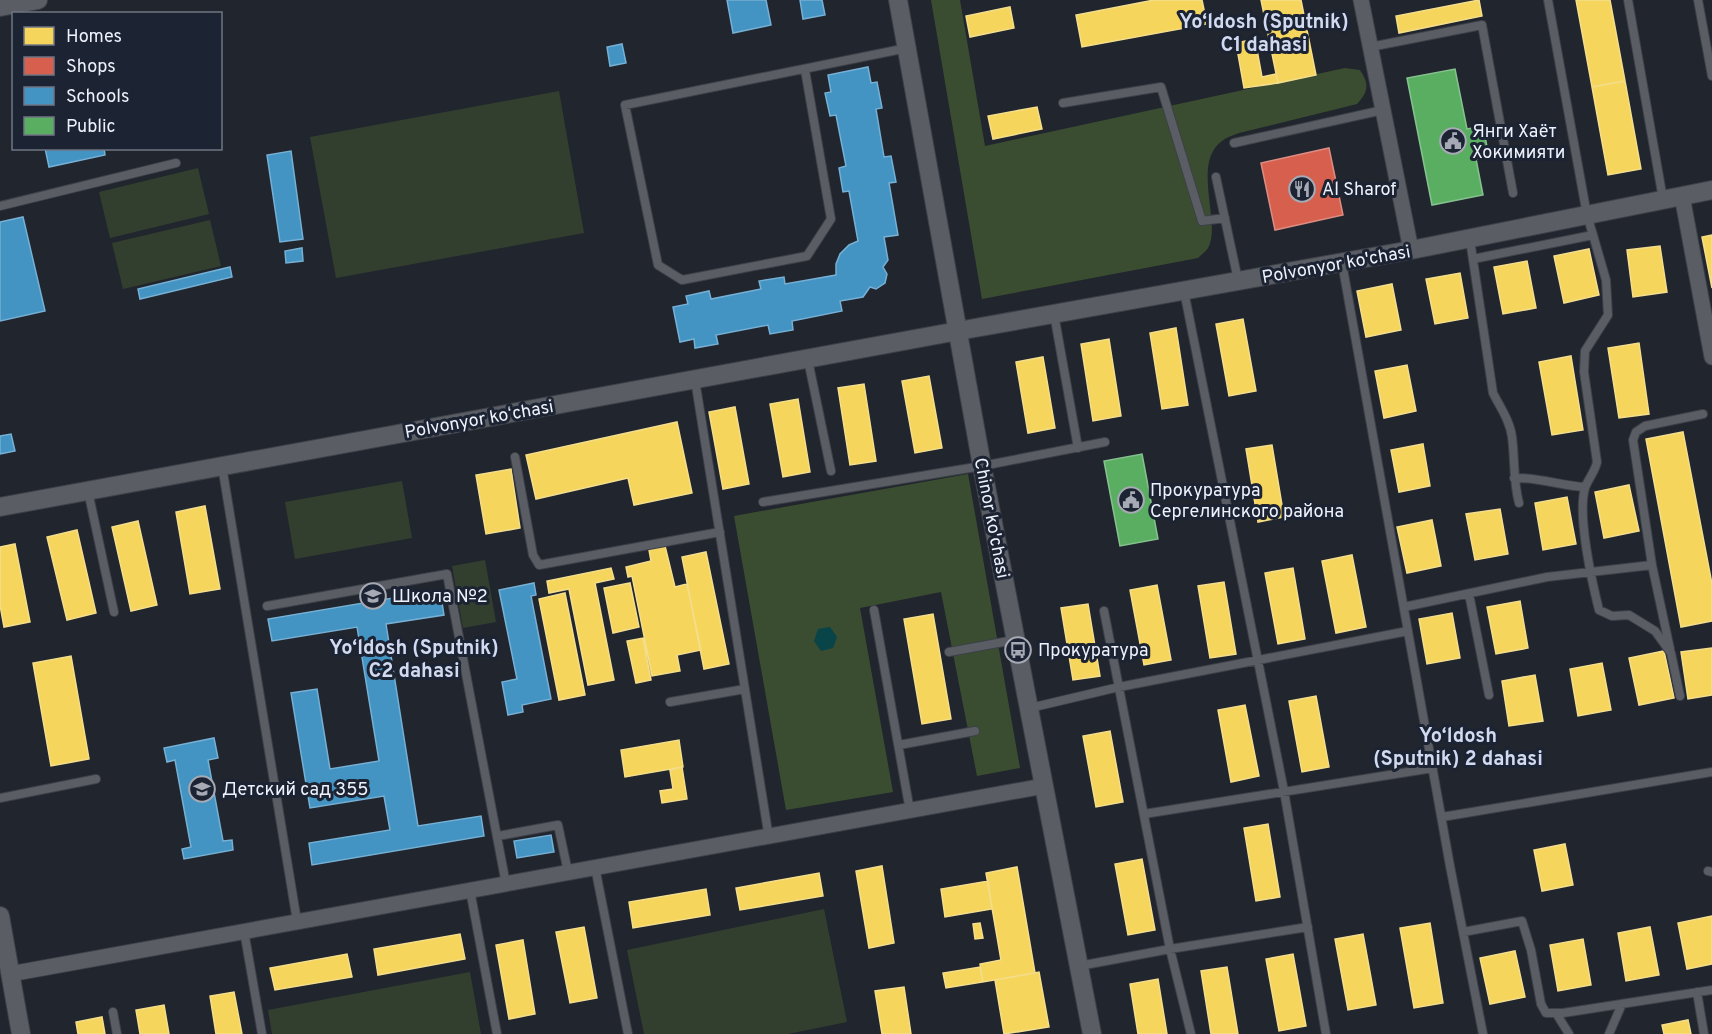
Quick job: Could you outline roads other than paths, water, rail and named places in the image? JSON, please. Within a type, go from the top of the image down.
[{"type":"street","points":[[0,7],[38,0]]},
{"type":"street","name":"Chinor ko'chasi","points":[[898,0],[982,466],[1079,966],[1090,1034]]},
{"type":"street","points":[[1361,0],[1411,250]]},
{"type":"street","name":"Polvonyor ko'chasi","points":[[958,331],[1342,263],[1712,190]]},
{"type":"street","points":[[1682,196],[1712,357]]},
{"type":"street","name":"Polvonyor koʻchasi","points":[[0,507],[958,331]]},
{"type":"street","points":[[10,974],[1044,786]]},
{"type":"street","points":[[0,916],[21,1034]]},
{"type":"lane","points":[[1548,0],[1587,215],[1606,280],[1608,315],[1585,351],[1584,372],[1598,462],[1585,487],[1583,513],[1590,573],[1599,610],[1612,616],[1629,615],[1655,631],[1671,653]]},
{"type":"lane","points":[[1628,0],[1663,200]]},
{"type":"lane","points":[[1698,0],[1712,76]]},
{"type":"lane","points":[[1370,47],[1482,25],[1513,193]]},
{"type":"lane","points":[[805,70],[831,219],[807,256],[682,280],[658,265],[625,105],[907,48]]},
{"type":"lane","points":[[1063,104],[1161,87],[1202,221],[1225,218]]},
{"type":"lane","points":[[1234,143],[1383,110]]},
{"type":"lane","points":[[0,206],[176,163]]},
{"type":"lane","points":[[1216,177],[1238,282]]},
{"type":"lane","points":[[1473,259],[1593,234]]},
{"type":"lane","points":[[1470,238],[1493,393],[1512,435],[1514,478],[1519,503]]},
{"type":"lane","points":[[1342,263],[1483,1034]]},
{"type":"lane","points":[[1184,291],[1284,791],[1326,1034]]},
{"type":"lane","points":[[1054,314],[1078,448]]},
{"type":"lane","points":[[807,358],[831,471]]},
{"type":"lane","points":[[695,379],[769,837]]},
{"type":"lane","points":[[1680,696],[1652,565],[1633,440],[1636,432],[1644,426],[1703,414]]},
{"type":"lane","points":[[763,502],[982,466],[1105,442]]},
{"type":"lane","points":[[515,457],[532,555],[539,565],[720,532]]},
{"type":"lane","points":[[222,466],[297,921]]},
{"type":"lane","points":[[1514,478],[1532,477],[1567,486],[1585,487]]},
{"type":"lane","points":[[88,491],[114,612]]},
{"type":"lane","points":[[1404,607],[1547,577],[1652,565]]},
{"type":"lane","points":[[267,606],[447,574],[506,884]]},
{"type":"lane","points":[[1469,594],[1489,695]]},
{"type":"lane","points":[[873,610],[910,811]]},
{"type":"lane","points":[[1104,611],[1170,949],[1191,1034]]},
{"type":"lane","points":[[1029,708],[1119,687],[1408,631]]},
{"type":"lane","points":[[949,652],[1016,639]]},
{"type":"lane","points":[[670,702],[745,689]]},
{"type":"lane","points":[[899,745],[975,731]]},
{"type":"lane","points":[[1144,814],[1433,768]]},
{"type":"lane","points":[[1442,817],[1712,772]]},
{"type":"lane","points":[[0,798],[96,779]]},
{"type":"lane","points":[[498,836],[558,825],[568,872]]},
{"type":"lane","points":[[596,867],[628,1034]]},
{"type":"lane","points":[[470,890],[497,1034]]},
{"type":"lane","points":[[1463,932],[1522,921],[1531,950],[1541,1004],[1546,1013],[1712,990]]},
{"type":"lane","points":[[1079,966],[1308,927]]},
{"type":"lane","points":[[244,931],[262,1034]]},
{"type":"lane","points":[[1697,992],[1704,1034]]},
{"type":"lane","points":[[1609,1034],[1622,1004]]},
{"type":"lane","points":[[113,1012],[117,1034]]},
{"type":"lane","points":[[1556,1013],[1569,1034]]},
{"type":"place","name":"Янги Хаёт Хокимияти","points":[[1453,141]]},
{"type":"place","name":"Al Sharof","points":[[1302,189]]},
{"type":"place","name":"Прокуратура Сергелинского района","points":[[1131,500]]},
{"type":"place","name":"Школа №2","points":[[373,596]]},
{"type":"place","name":"Прокуратура","points":[[1018,650]]},
{"type":"place","name":"Детский сад 355","points":[[202,789]]},
{"type":"district","name":"Yo‘ldosh (Sputnik) C1 dahasi","points":[[1264,32]]},
{"type":"district","name":"Yo‘ldosh (Sputnik) C2 dahasi","points":[[414,658]]},
{"type":"district","name":"Yo‘ldosh (Sputnik) 2 dahasi","points":[[1458,746]]}]
